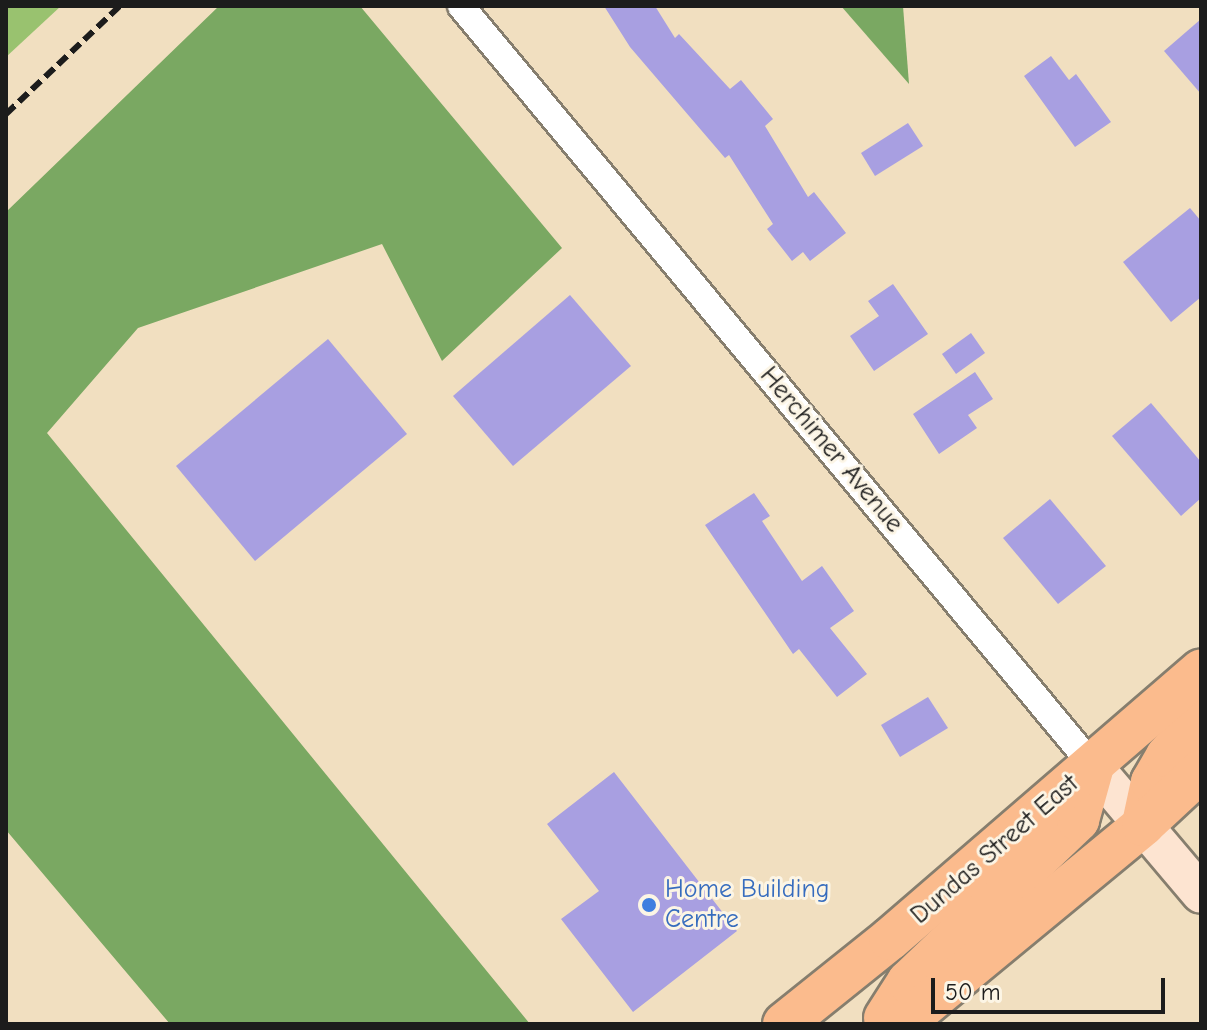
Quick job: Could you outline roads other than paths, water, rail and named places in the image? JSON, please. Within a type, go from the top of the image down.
[{"type":"main road","name":"Dundas Street East","points":[[784,1024],[1093,766],[1201,671]]},
{"type":"main road","points":[[1143,825],[1152,782],[1167,756],[1201,717]]},
{"type":"main road","points":[[881,1024],[908,982],[1078,820],[1093,766]]},
{"type":"main road","points":[[902,1024],[1143,825],[1201,771]]},
{"type":"street","name":"Herchimer Avenue","points":[[461,6],[1201,894]]},
{"type":"railway","points":[[6,114],[120,6]]},
{"type":"place","name":"Home Building Centre","points":[[649,905]]}]
